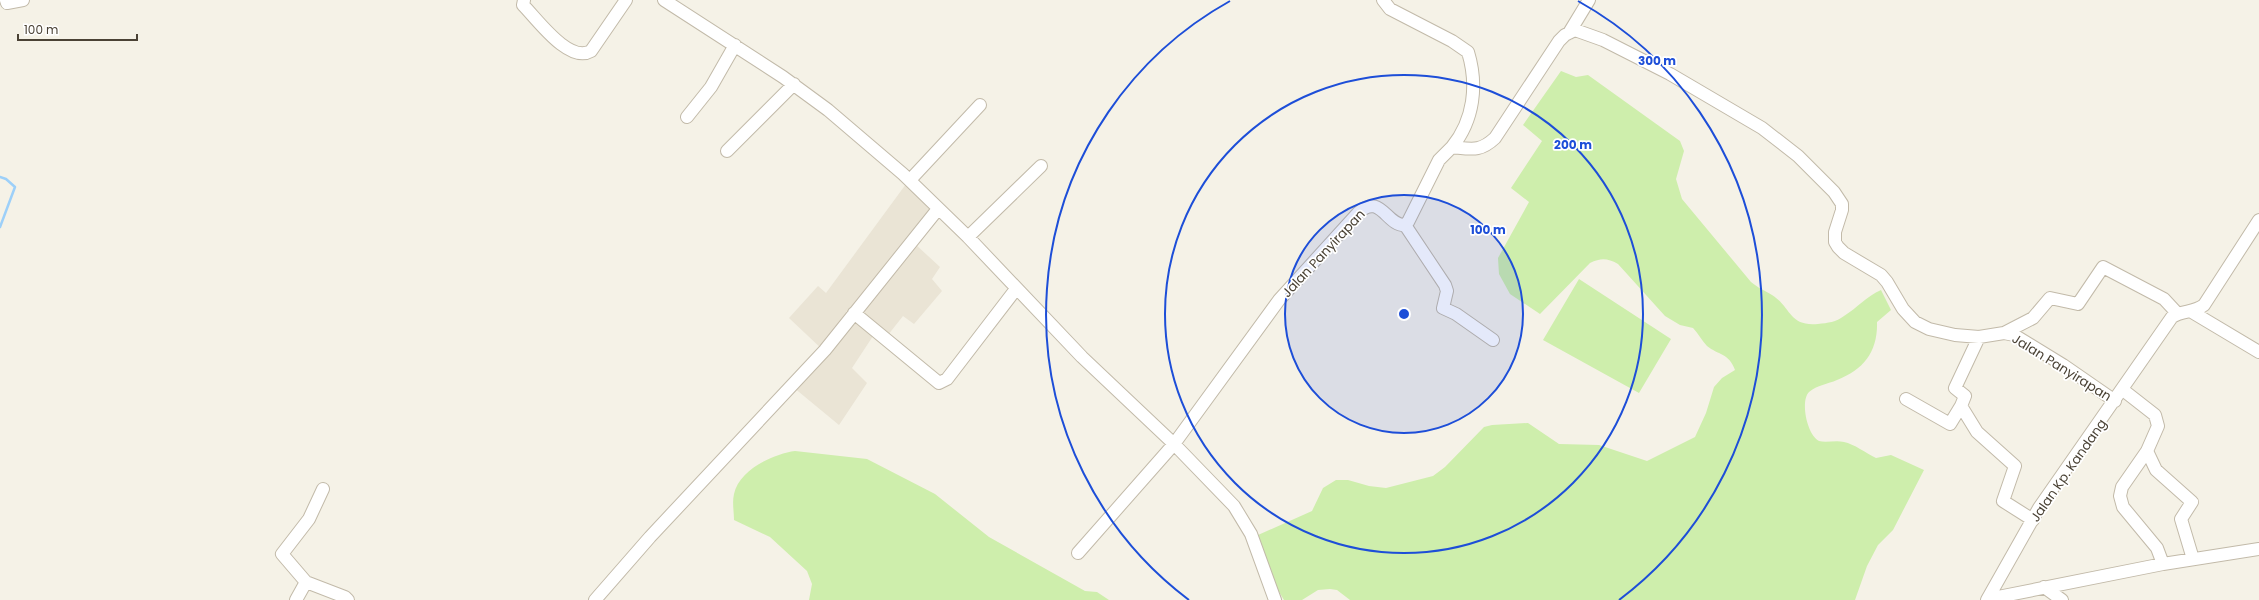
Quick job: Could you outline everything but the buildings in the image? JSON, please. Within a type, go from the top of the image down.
[{"type":"street","points":[[5,2],[23,0]]},
{"type":"street","points":[[524,0],[523,5],[554,38],[571,52],[577,54],[590,51],[626,0]]},
{"type":"street","points":[[664,0],[794,84],[849,126],[910,180],[968,237],[1082,357],[1174,444],[1230,501],[1245,521],[1275,600]]},
{"type":"street","points":[[1383,0],[1390,8],[1452,41],[1468,52],[1474,86],[1473,102],[1467,125],[1452,147],[1439,160],[1408,222],[1405,225],[1445,285],[1447,291],[1443,308],[1456,314],[1493,340]]},
{"type":"street","points":[[1452,147],[1480,149],[1486,147],[1495,138],[1559,41],[1569,33],[1589,0]]},
{"type":"street","name":"Jalan Panyirapan","points":[[1569,33],[1575,30],[1603,40],[1670,74],[1774,136],[1798,156],[1840,199],[1842,210],[1834,236],[1838,247],[1844,253],[1884,278],[1903,309],[1915,322],[1935,331],[1980,337],[2004,333],[2014,335],[2116,401]]},
{"type":"street","points":[[687,117],[711,87],[735,46]]},
{"type":"street","points":[[727,152],[794,84]]},
{"type":"street","points":[[910,180],[980,105]]},
{"type":"street","points":[[968,237],[1041,166]]},
{"type":"street","name":"Jalan Panyirapan","points":[[1174,444],[1200,411],[1260,324],[1321,252],[1358,213],[1368,206],[1374,206],[1399,224],[1405,225]]},
{"type":"street","points":[[595,600],[650,537],[776,404],[854,313],[938,209]]},
{"type":"street","points":[[2004,333],[2033,318],[2050,298],[2078,304],[2103,266],[2164,299],[2177,313],[2192,312],[2204,305],[2259,220]]},
{"type":"street","points":[[854,313],[932,380],[939,383],[946,379],[1016,289]]},
{"type":"street","points":[[2192,312],[2259,352]]},
{"type":"street","name":"Jalan Kp. Kandang","points":[[1987,600],[2033,520],[2116,401],[2172,317],[2177,313]]},
{"type":"street","points":[[1906,399],[1950,424],[1962,406],[1965,396],[1954,387],[1980,337]]},
{"type":"street","points":[[2123,390],[2155,415],[2158,426],[2147,451],[2122,488],[2120,496],[2123,507],[2157,548],[2163,564]]},
{"type":"street","points":[[1962,406],[1977,432],[2015,466],[2003,501],[2033,520]]},
{"type":"street","points":[[1078,554],[1174,444]]},
{"type":"street","points":[[2147,451],[2156,470],[2192,502],[2181,519],[2193,559]]},
{"type":"street","points":[[323,489],[309,519],[282,554],[306,582],[345,597],[348,600]]},
{"type":"street","points":[[1987,600],[2044,587],[2163,564],[2259,549]]},
{"type":"street","points":[[296,600],[306,582]]},
{"type":"street","points":[[2044,587],[2062,600]]},
{"type":"shaded area","points":[[909,180],[939,215],[915,244],[940,267],[932,279],[942,291],[914,324],[903,316],[884,340],[875,333],[852,368],[867,383],[839,425],[793,387],[824,351],[789,318],[818,286],[826,293]]},
{"type":"green space","points":[[1561,71],[1576,77],[1588,75],[1680,141],[1684,151],[1676,179],[1682,199],[1751,282],[1772,295],[1796,319],[1808,324],[1822,324],[1835,321],[1849,313],[1871,295],[1881,290],[1891,310],[1877,322],[1875,342],[1868,358],[1855,371],[1847,376],[1819,386],[1809,392],[1806,396],[1805,403],[1808,425],[1815,438],[1819,441],[1841,441],[1848,443],[1876,458],[1891,455],[1924,470],[1893,530],[1878,545],[1867,566],[1855,600],[1350,600],[1337,590],[1330,589],[1318,590],[1302,600],[1284,600],[1273,582],[1258,535],[1312,511],[1323,488],[1336,480],[1348,480],[1369,486],[1386,488],[1433,476],[1445,467],[1484,427],[1492,425],[1528,423],[1559,444],[1599,445],[1647,461],[1695,437],[1706,413],[1714,387],[1722,378],[1735,370],[1730,360],[1707,346],[1693,328],[1680,325],[1665,316],[1618,264],[1611,261],[1604,259],[1590,263],[1540,314],[1510,294],[1499,274],[1498,258],[1529,202],[1511,188],[1542,141],[1523,125]]},
{"type":"green space","points":[[1579,279],[1671,339],[1639,393],[1543,340]]},
{"type":"green space","points":[[795,451],[867,459],[935,494],[989,537],[1085,591],[1097,592],[1109,600],[809,600],[812,584],[807,571],[770,537],[734,520],[734,494],[737,485],[743,478],[758,465],[767,460]]},
{"type":"waterway","points":[[0,177],[6,179],[15,187],[0,227]]}]
